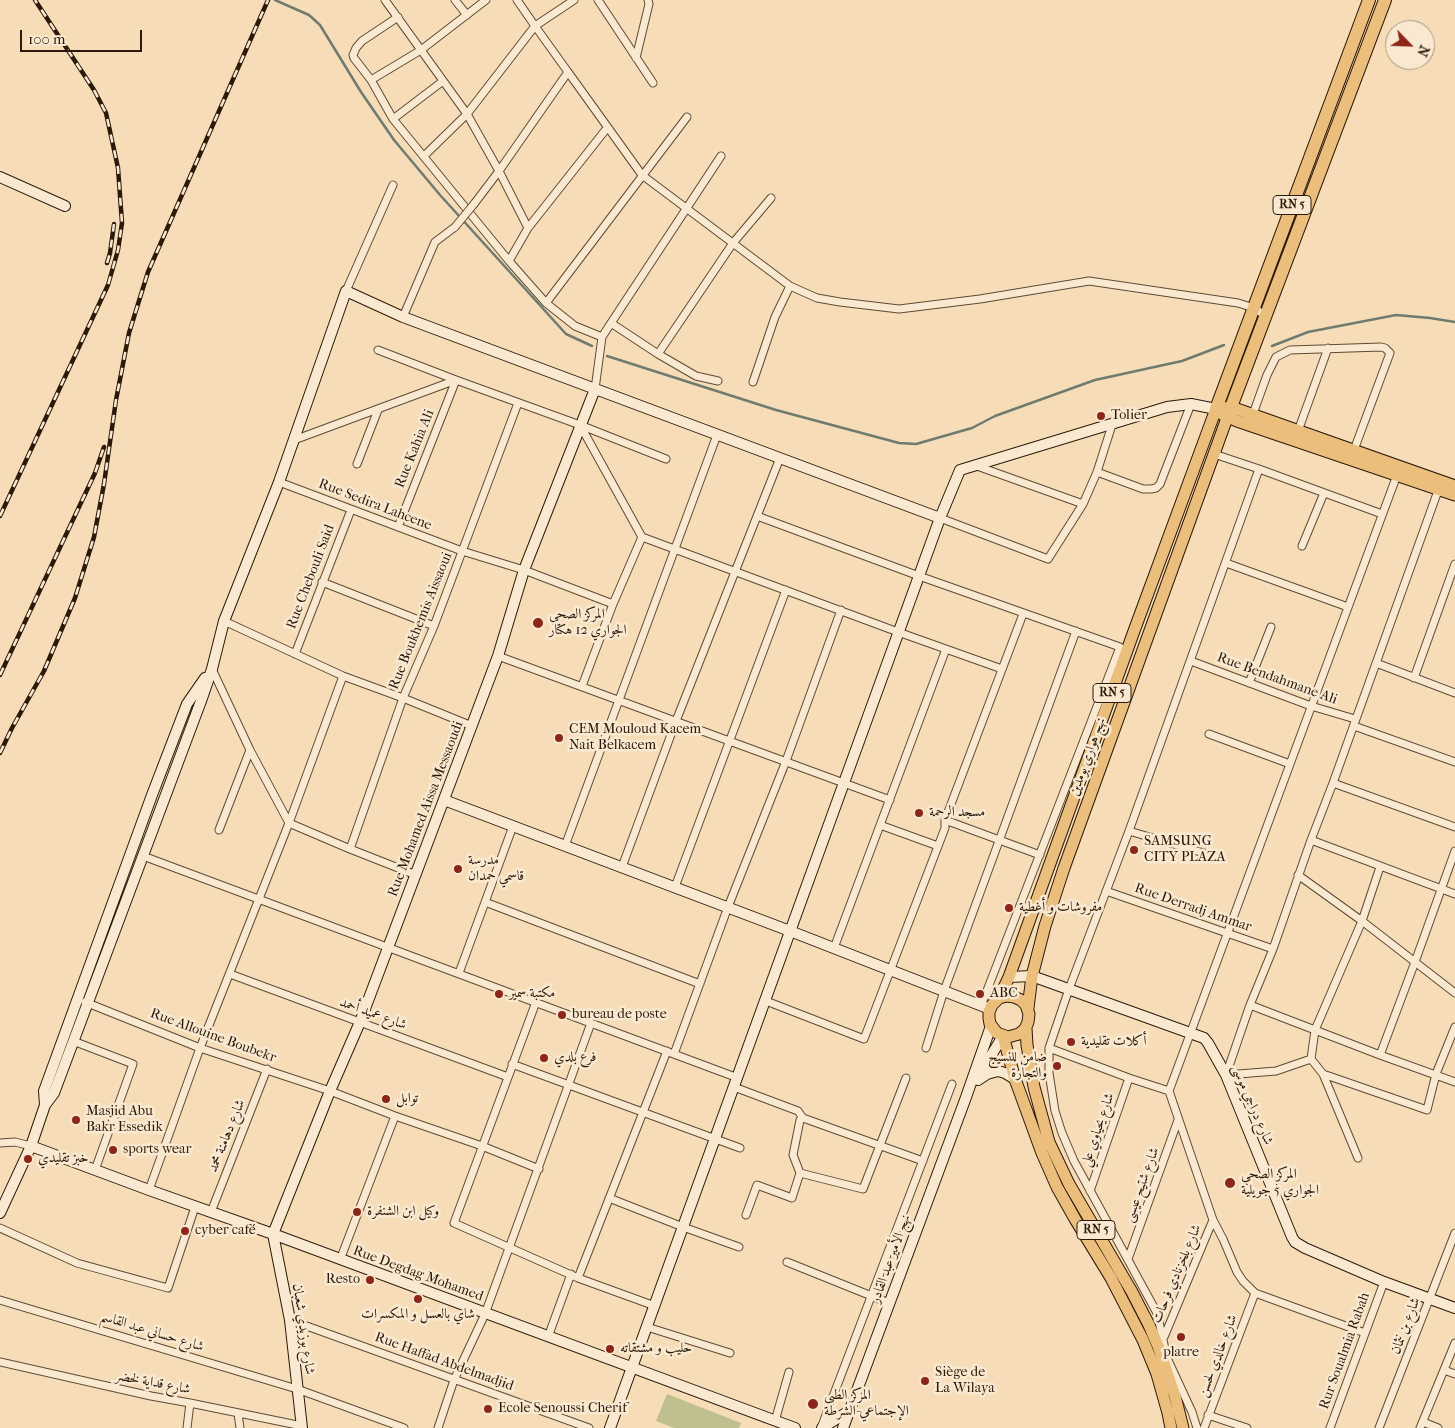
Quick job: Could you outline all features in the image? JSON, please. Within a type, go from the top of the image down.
[{"type":"highway","name":"RN 5","points":[[1216,409],[1368,0]]},
{"type":"highway","name":"RN 5","points":[[1229,412],[1385,0]]},
{"type":"highway","points":[[1271,260],[1286,265]]},
{"type":"main road","points":[[1216,409],[1229,412],[1397,475],[1440,485],[1455,486]]},
{"type":"main road","name":"نهج هواري بومدين","points":[[999,998],[1009,977],[1216,409]]},
{"type":"main road","points":[[1229,412],[1253,414],[1354,450],[1440,485],[1455,495]]},
{"type":"main road","name":"نهج هواري بومدين","points":[[1028,1008],[1032,976],[1045,926],[1064,868],[1229,412]]},
{"type":"main road","points":[[1016,997],[1028,1008],[1029,1019],[1026,1028],[1016,1035],[1003,1036],[991,1026],[986,1008],[999,998],[1016,997]]},
{"type":"main road","name":"RN 5","points":[[1026,1028],[1035,1094],[1049,1142],[1069,1184],[1149,1325],[1175,1396],[1183,1428]]},
{"type":"main road","name":"RN 5","points":[[1003,1036],[1015,1080],[1049,1170],[1075,1219],[1126,1305],[1151,1356],[1163,1393],[1171,1428]]},
{"type":"street","points":[[385,0],[466,114],[499,171],[528,228]]},
{"type":"street","points":[[455,0],[467,15]]},
{"type":"street","points":[[371,80],[421,50],[486,0]]},
{"type":"street","points":[[517,0],[642,175],[790,286],[817,298],[899,309],[980,299],[1089,281],[1238,304],[1254,308],[1266,316]]},
{"type":"street","points":[[424,156],[466,114],[535,26],[574,0]]},
{"type":"street","points":[[598,0],[653,83]]},
{"type":"street","points":[[636,58],[649,4],[648,0]]},
{"type":"street","points":[[398,17],[362,41],[353,55],[371,80],[392,118],[509,262],[546,303],[575,326],[602,338]]},
{"type":"street","points":[[403,317],[435,242],[455,227],[474,204],[568,72]]},
{"type":"street","points":[[392,118],[443,81]]},
{"type":"street","points":[[546,303],[687,117]]},
{"type":"street","points":[[509,262],[528,228],[607,128]]},
{"type":"street","points":[[595,389],[602,338],[721,156]]},
{"type":"street","points":[[0,177],[65,206]]},
{"type":"street","points":[[1,1208],[31,1146],[45,1105],[54,1093],[212,669],[224,622],[279,482],[346,291],[393,185]]},
{"type":"street","points":[[658,354],[733,242],[771,198]]},
{"type":"street","points":[[753,382],[775,317],[790,286]]},
{"type":"street","points":[[346,291],[403,317],[1048,559],[1083,504],[1097,472],[1112,425]]},
{"type":"street","points":[[611,323],[696,376],[718,381]]},
{"type":"street","points":[[1253,414],[1276,356],[1290,350],[1380,346],[1390,353],[1354,450]]},
{"type":"street","points":[[1298,431],[1328,348]]},
{"type":"street","points":[[378,350],[666,459]]},
{"type":"street","points":[[294,440],[456,380]]},
{"type":"street","name":"Rue Kahia Ali","points":[[398,527],[456,380]]},
{"type":"street","name":"Rue Mohamed Aissa Messaoudi","points":[[273,1234],[389,947],[498,656],[524,570],[595,389]]},
{"type":"street","name":"Rue Boukhemis Aissaoui","points":[[350,849],[403,698],[434,626],[518,403]]},
{"type":"street","points":[[610,1428],[898,632],[940,518],[960,470],[1167,407],[1191,404],[1216,409]]},
{"type":"street","points":[[1097,472],[1143,489],[1156,488],[1160,484],[1191,404]]},
{"type":"street","points":[[357,464],[378,410]]},
{"type":"street","points":[[580,425],[642,537],[1002,669]]},
{"type":"street","points":[[565,846],[717,435]]},
{"type":"street","points":[[1214,454],[1382,514]]},
{"type":"street","points":[[622,867],[676,721],[780,458]]},
{"type":"street","points":[[977,466],[1083,504]]},
{"type":"street","points":[[1197,1428],[1192,1412],[1167,1358],[1158,1313],[1074,1161],[1062,1133],[1055,1111],[1049,1073],[1049,1048],[1259,469]]},
{"type":"street","points":[[1366,1333],[1255,1293],[1239,1275],[1213,1220],[1169,1091],[1397,475]]},
{"type":"street","name":"Rue Sedira Lahcene","points":[[279,482],[462,551],[524,570],[613,604]]},
{"type":"street","points":[[1311,1059],[1276,1071],[1226,1075],[1440,485]]},
{"type":"street","points":[[1302,546],[1324,493]]},
{"type":"street","name":"Rue Chebouli Said","points":[[295,654],[352,510]]},
{"type":"street","points":[[757,516],[1023,614],[1120,647]]},
{"type":"street","points":[[582,686],[613,604],[642,537]]},
{"type":"street","points":[[1226,563],[1348,607]]},
{"type":"street","points":[[1414,678],[1455,564]]},
{"type":"street","points":[[322,582],[434,626]]},
{"type":"street","points":[[675,887],[786,590]]},
{"type":"street","points":[[548,1337],[610,1198],[643,1113],[700,984],[786,761],[840,610]]},
{"type":"street","points":[[766,1001],[864,1039],[945,828],[945,820],[1023,614]]},
{"type":"street","points":[[224,622],[343,676],[472,726]]},
{"type":"street","points":[[1249,683],[1271,627]]},
{"type":"street","points":[[444,800],[790,931],[986,1008],[1040,855],[1120,647],[1134,630],[1148,634]]},
{"type":"street","points":[[926,1048],[944,991],[1076,631]]},
{"type":"street","points":[[834,948],[946,649]]},
{"type":"street","points":[[498,656],[890,800]]},
{"type":"street","name":"Rue Bendahmane Ali","points":[[1190,661],[1455,762]]},
{"type":"street","points":[[1376,664],[1454,691]]},
{"type":"street","points":[[212,669],[250,750],[289,823],[416,875]]},
{"type":"street","points":[[45,1105],[44,1091],[186,704],[212,669]]},
{"type":"street","points":[[149,1190],[200,1048],[289,823],[343,676]]},
{"type":"street","points":[[1209,734],[1290,764]]},
{"type":"street","points":[[219,830],[250,750]]},
{"type":"street","points":[[1333,783],[1455,826]]},
{"type":"street","points":[[945,820],[1040,855]]},
{"type":"street","points":[[880,825],[938,846]]},
{"type":"street","points":[[459,974],[513,826]]},
{"type":"street","points":[[1129,831],[1214,856]]},
{"type":"street","points":[[1310,840],[1455,894]]},
{"type":"street","points":[[1380,1055],[1455,851]]},
{"type":"street","points":[[143,856],[670,1053],[798,1111],[803,1118],[923,1161]]},
{"type":"street","points":[[1358,1158],[1323,1074],[1311,1059],[1315,1030],[1362,920],[1380,867]]},
{"type":"street","points":[[1298,875],[1362,920],[1455,993]]},
{"type":"street","name":"Rue Derradj Ammar","points":[[1106,891],[1272,949]]},
{"type":"street","points":[[485,902],[700,984]]},
{"type":"street","name":"شارع عميد أحمد","points":[[230,974],[508,1077]]},
{"type":"street","name":"شارع دراجي موسى","points":[[1009,977],[1032,976],[1201,1036],[1206,1040],[1226,1075],[1294,1242],[1308,1250],[1384,1282],[1455,1308]]},
{"type":"street","name":"Rue Allouine Boubekr","points":[[77,999],[200,1048],[330,1091],[482,1146],[539,1169]]},
{"type":"street","points":[[536,1002],[454,1223],[575,1276],[655,1306]]},
{"type":"street","points":[[1250,1005],[1455,1082]]},
{"type":"street","points":[[438,1428],[454,1380],[485,1314],[591,1023]]},
{"type":"street","name":"نهج الأمير عبد القادر","points":[[843,1428],[991,1026]]},
{"type":"street","points":[[1323,1074],[1427,1110],[1436,1074],[1455,1028]]},
{"type":"street","name":"نهج الأمير عبد القادر","points":[[965,1100],[1003,1036]]},
{"type":"street","points":[[73,1041],[133,1064],[95,1170]]},
{"type":"street","points":[[1049,1048],[1169,1091]]},
{"type":"street","points":[[512,1064],[740,1148]]},
{"type":"street","name":"شارع دهامنة محمد","points":[[211,1212],[267,1069]]},
{"type":"street","points":[[975,1082],[984,1075],[994,1071],[1003,1072],[1015,1080]]},
{"type":"street","points":[[800,1173],[863,1189],[906,1078]]},
{"type":"street","name":"شارع يحياوي علي","points":[[1090,1191],[1129,1078]]},
{"type":"street","points":[[822,1428],[952,1084]]},
{"type":"street","points":[[340,1260],[395,1116]]},
{"type":"street","points":[[746,1215],[756,1185],[792,1198],[800,1173],[793,1155],[800,1120],[803,1118]]},
{"type":"street","name":"شارع شتيح عيسى","points":[[1128,1258],[1178,1120]]},
{"type":"street","points":[[0,1143],[15,1142],[31,1146]]},
{"type":"street","name":"Rue Degdag Mohamed","points":[[31,1146],[795,1428]]},
{"type":"street","points":[[610,1198],[683,1227],[739,1246]]},
{"type":"street","points":[[0,1228],[78,1263],[168,1288],[195,1207]]},
{"type":"street","name":"شارع بلخزنادي فرحات","points":[[1164,1337],[1213,1220]]},
{"type":"street","name":"شارع بن نثمان","points":[[1379,1428],[1455,1233]]},
{"type":"street","name":"شارع بوزيدي شعبان","points":[[273,1234],[290,1320],[302,1427]]},
{"type":"street","points":[[787,1262],[890,1303]]},
{"type":"street","name":"Rur Soualmia Rabah","points":[[1330,1428],[1384,1282]]},
{"type":"street","name":"شارع خالدي لحسن","points":[[1204,1428],[1255,1293]]},
{"type":"street","name":"شارع حساني عبد القاسم","points":[[0,1300],[297,1389],[404,1428]]},
{"type":"street","name":"Rue Haffad Abdelmadjid","points":[[290,1320],[589,1428]]},
{"type":"street","points":[[647,1327],[730,1353]]},
{"type":"street","points":[[1438,1428],[1422,1425],[1455,1343]]},
{"type":"street","name":"شارع قداية لخضر","points":[[0,1362],[302,1427]]},
{"type":"street","points":[[1444,1370],[1455,1374]]},
{"type":"street","points":[[775,1421],[789,1372]]},
{"type":"street","points":[[188,1428],[190,1403]]},
{"type":"street","points":[[822,1428],[849,1411]]},
{"type":"street","points":[[238,1412],[240,1428]]},
{"type":"street","points":[[1208,1415],[1247,1428]]},
{"type":"green space","points":[[667,1394],[741,1423],[739,1428],[674,1428],[656,1421]]},
{"type":"waterway","points":[[275,0],[309,15],[320,25],[361,92],[394,140],[440,195],[566,334],[592,346]]},
{"type":"waterway","points":[[1272,346],[1308,332],[1396,315],[1455,322]]},
{"type":"waterway","points":[[607,356],[776,410],[899,443],[916,444],[972,428],[995,416],[1095,380],[1182,361],[1224,345]]},
{"type":"railway","points":[[0,516],[108,285],[118,250],[122,223],[118,168],[106,113],[94,90],[35,0]]},
{"type":"railway","points":[[0,753],[44,671],[75,598],[94,537],[129,333],[148,272],[268,0]]},
{"type":"railway","points":[[107,263],[114,224]]},
{"type":"railway","points":[[0,675],[95,473],[104,447]]},
{"type":"place","name":"Tolier","points":[[1101,416]]},
{"type":"place","name":"المركز الصحي الجواري 12 هكتار","points":[[538,623]]},
{"type":"place","name":"CEM Mouloud Kacem Nait Belkacem","points":[[559,738]]},
{"type":"place","name":"مسجد الرحمة","points":[[919,813]]},
{"type":"place","name":"SAMSUNG CITY PLAZA","points":[[1134,850]]},
{"type":"place","name":"مدرسة قاسمي حمدان","points":[[458,869]]},
{"type":"place","name":"مفروشات و أغطية","points":[[1009,908]]},
{"type":"place","name":"مكتبة سمير","points":[[499,994]]},
{"type":"place","name":"ABC","points":[[980,994]]},
{"type":"place","name":"bureau de poste","points":[[562,1015]]},
{"type":"place","name":"أكلات تقليدية","points":[[1071,1042]]},
{"type":"place","name":"فرع بلدي","points":[[544,1058]]},
{"type":"place","name":"ضامن للنسيج والتجارة","points":[[1057,1066]]},
{"type":"place","name":"توابل","points":[[386,1099]]},
{"type":"place","name":"Masjid Abu Bakr Essedik","points":[[76,1120]]},
{"type":"place","name":"sports wear","points":[[113,1150]]},
{"type":"place","name":"خبز تقليدي","points":[[28,1159]]},
{"type":"place","name":"المركز الصحي الجواري 5 جويلية","points":[[1230,1183]]},
{"type":"place","name":"وكيل ابن الشنفرة","points":[[357,1212]]},
{"type":"place","name":"cyber café","points":[[185,1231]]},
{"type":"place","name":"Resto","points":[[370,1280]]},
{"type":"place","name":"شاي بالعسل و المكسرات","points":[[418,1299]]},
{"type":"place","name":"platre","points":[[1181,1337]]},
{"type":"place","name":"حليب و مشتقاته","points":[[610,1349]]},
{"type":"place","name":"Siège de La Wilaya","points":[[925,1381]]},
{"type":"place","name":"المركز الطبي الإجتماعي-الشرطة","points":[[813,1404]]},
{"type":"place","name":"Ecole Senoussi Cherif","points":[[488,1409]]}]
